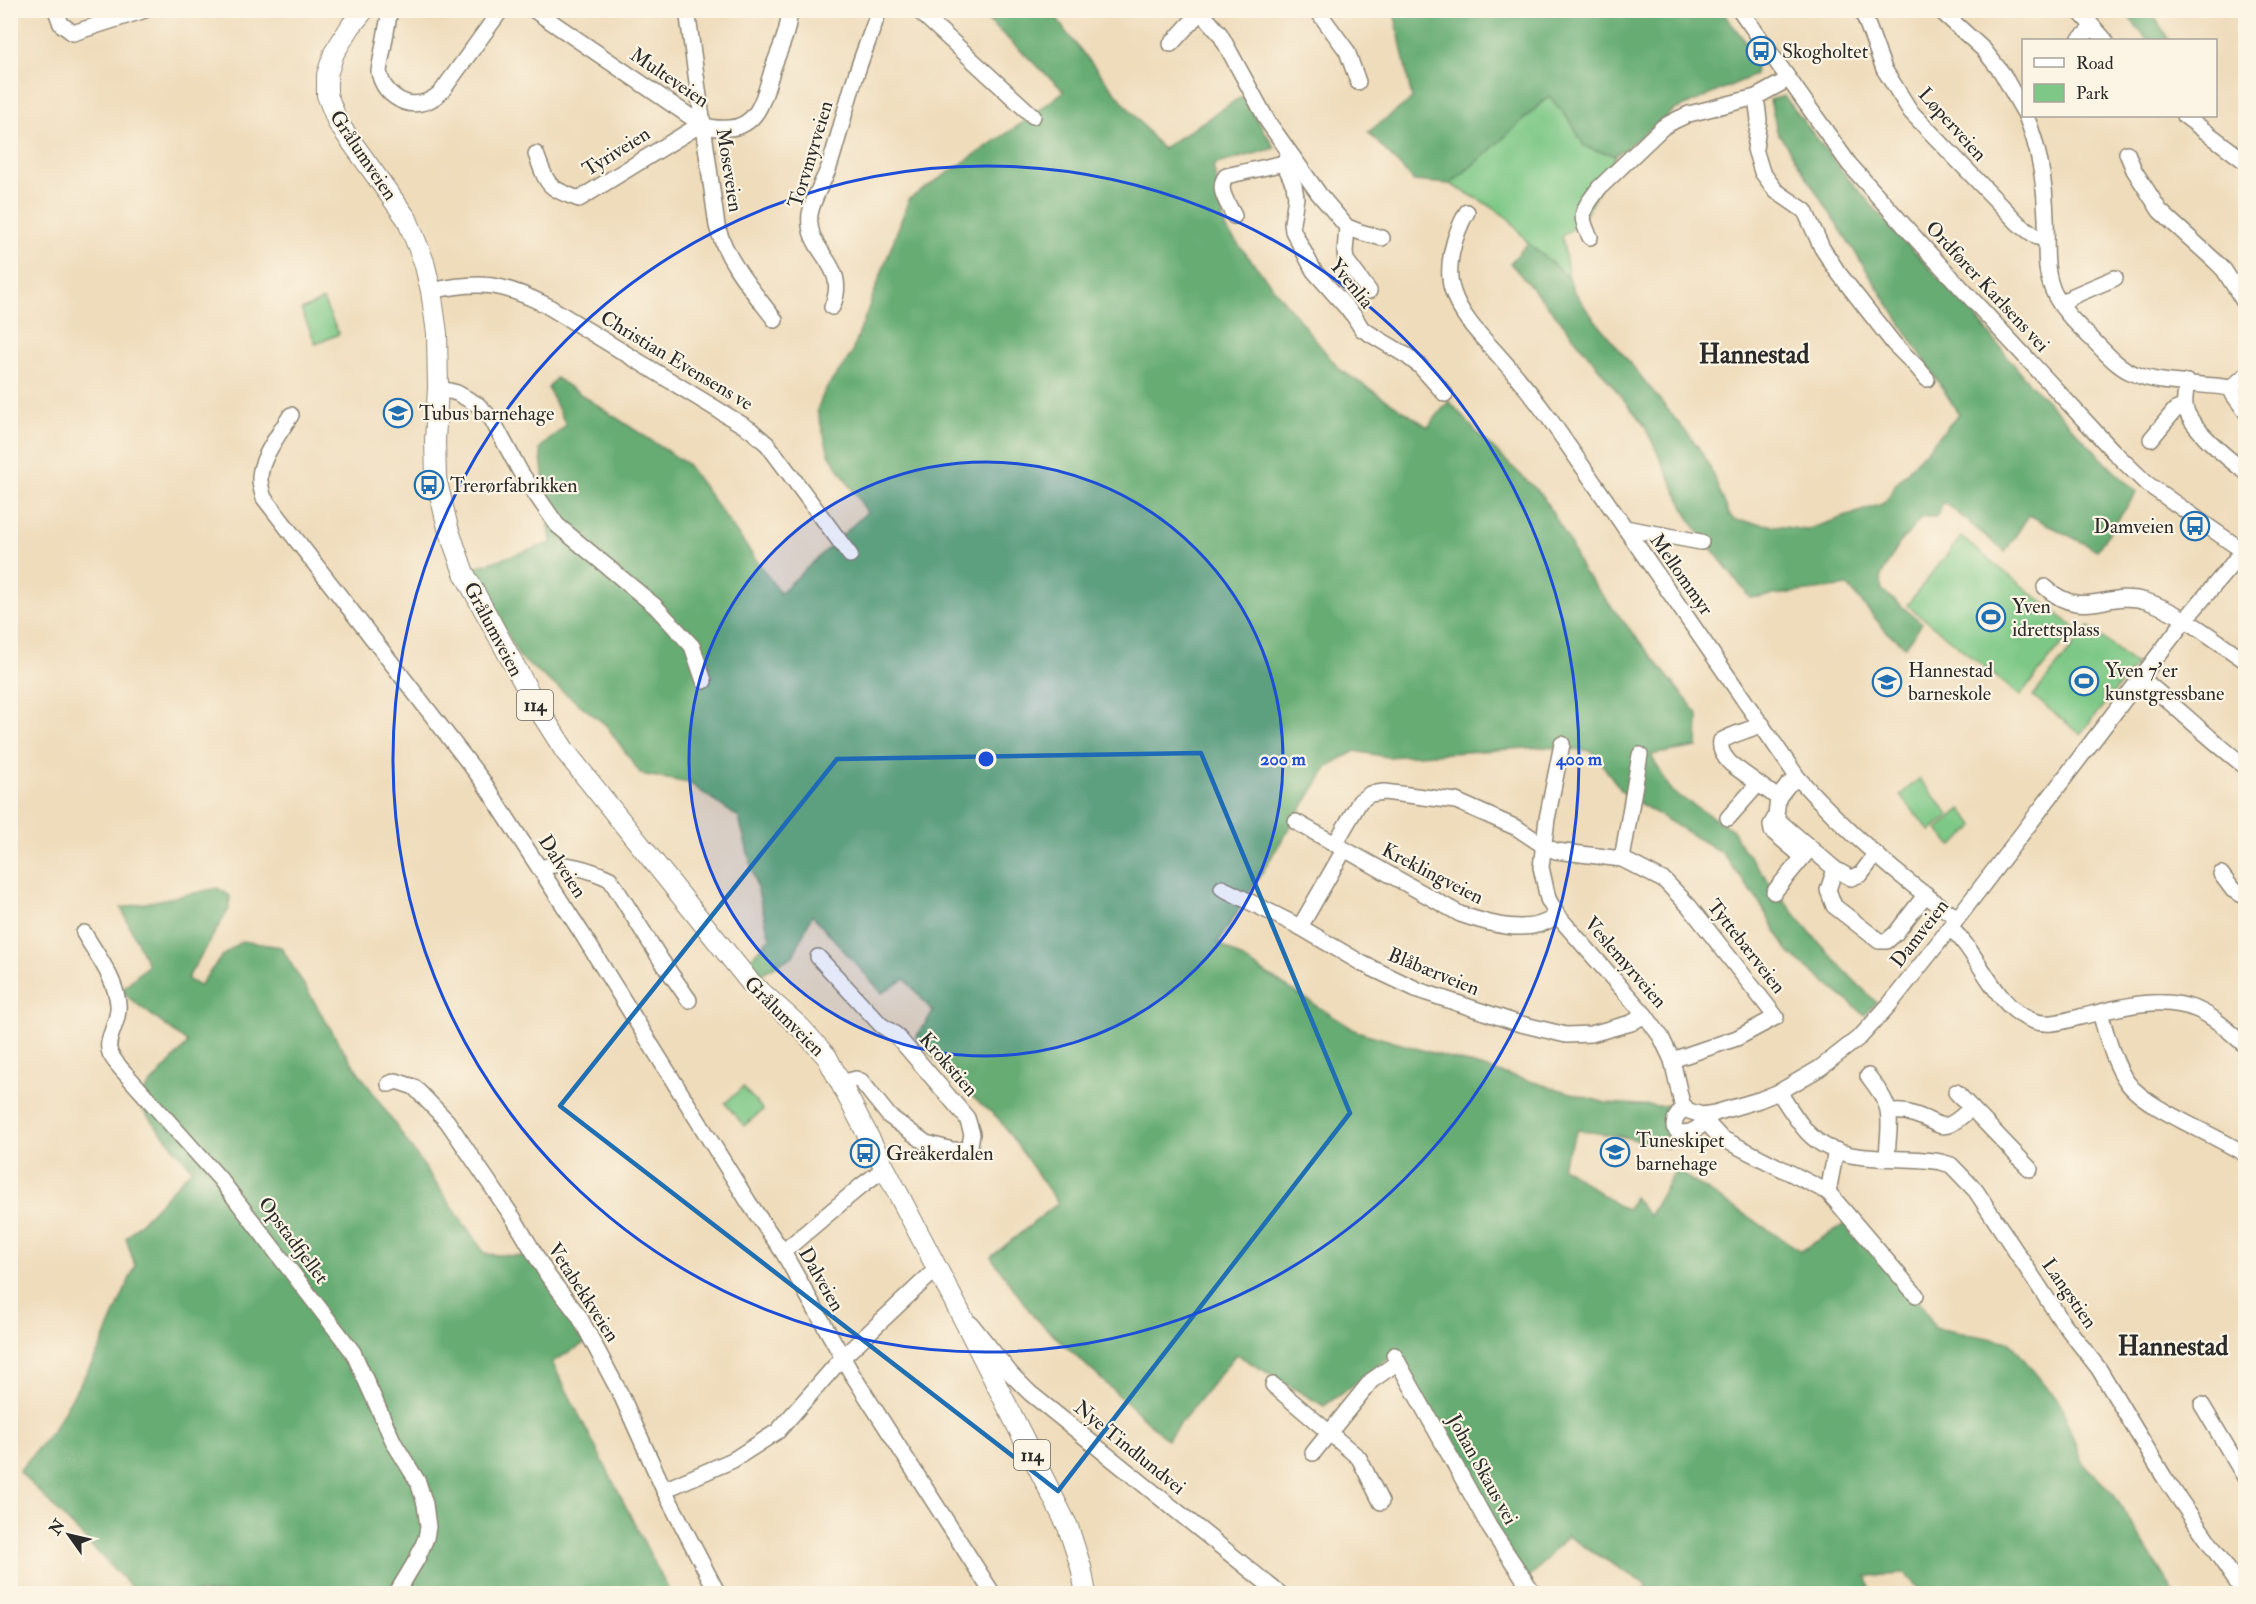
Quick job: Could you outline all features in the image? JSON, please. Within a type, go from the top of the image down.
[{"type":"main road","name":"Grålumveien","points":[[364,10],[334,53],[327,75],[327,95],[338,123],[407,219],[420,250],[431,291],[437,333],[436,478],[452,544],[464,573],[537,707],[579,768],[750,982],[827,1057],[965,1322],[1071,1533],[1086,1593]]},
{"type":"street","points":[[56,10],[61,24],[73,33],[145,10]]},
{"type":"street","points":[[390,10],[379,71],[380,79],[384,89],[393,96],[413,104],[432,99],[442,91],[501,10]]},
{"type":"street","name":"Multeveien","points":[[534,10],[701,123],[709,127],[729,128],[743,126],[755,116],[760,107],[786,30],[789,10]]},
{"type":"street","name":"Moseveien","points":[[687,10],[717,226],[722,243],[734,266],[775,320]]},
{"type":"street","name":"Torvmyrveien","points":[[832,307],[838,293],[838,283],[835,272],[816,244],[811,230],[810,215],[828,169],[856,75],[879,10]]},
{"type":"street","points":[[918,10],[1033,116]]},
{"type":"street","points":[[1317,10],[1347,51],[1358,82]]},
{"type":"street","points":[[1743,15],[1759,10]]},
{"type":"street","name":"Løperveien","points":[[1862,10],[1887,75],[1911,112],[2019,224],[2037,237],[2046,239]]},
{"type":"street","points":[[1940,10],[1984,50],[2002,73],[2022,109]]},
{"type":"street","points":[[2078,10],[2104,39]]},
{"type":"street","name":"Yvenlia","points":[[1171,44],[1201,11],[1220,34],[1286,158],[1296,196],[1293,231],[1314,271],[1354,316],[1362,329],[1420,366],[1445,394]]},
{"type":"street","name":"Ordfører Karlsens vei","points":[[1743,15],[1787,80],[1849,164],[2113,451],[2146,483],[2244,549]]},
{"type":"street","points":[[2080,39],[2093,27]]},
{"type":"street","points":[[1590,237],[1582,222],[1582,217],[1592,197],[1663,127],[1689,114],[1756,97],[1787,80]]},
{"type":"street","points":[[1756,97],[1759,120],[1755,149],[1762,172],[1776,191],[1805,211],[1822,249],[1837,272],[1894,345],[1927,380]]},
{"type":"street","points":[[2026,117],[2034,135],[2041,163],[2049,281],[2061,305],[2121,367],[2136,375],[2156,380],[2231,388],[2246,375]]},
{"type":"street","points":[[2186,117],[2246,162]]},
{"type":"street","name":"Tyriveien","points":[[536,154],[547,183],[559,192],[579,199],[701,123]]},
{"type":"street","points":[[2127,153],[2134,170],[2160,211],[2224,270],[2246,305]]},
{"type":"street","points":[[1234,216],[1221,190],[1223,179],[1226,176],[1286,158]]},
{"type":"street","name":"Yvenlia","points":[[1286,158],[1347,227],[1382,238]]},
{"type":"street","name":"Mellommyr","points":[[1467,212],[1454,245],[1450,275],[1452,291],[1460,308],[1469,322],[1530,392],[1798,777],[1832,816],[1926,894],[1954,923],[1999,992],[2022,1016],[2042,1023],[2058,1023],[2145,1004],[2184,1006],[2213,1019],[2246,1046]]},
{"type":"street","name":"Yvenlia","points":[[1347,227],[1346,260],[1369,291]]},
{"type":"street","points":[[2061,305],[2073,296],[2115,278]]},
{"type":"street","name":"Christian Evensens ve","points":[[431,291],[476,283],[500,285],[523,293],[546,304],[751,430],[768,445],[850,555]]},
{"type":"street","points":[[2187,382],[2185,406],[2189,415],[2206,437],[2246,472]]},
{"type":"street","points":[[438,388],[457,393],[478,405],[491,418],[521,473],[557,525],[655,606],[692,646],[704,681]]},
{"type":"street","points":[[2231,388],[2246,412]]},
{"type":"street","points":[[2151,438],[2175,410],[2185,406]]},
{"type":"street","name":"Dalveien","points":[[291,415],[274,442],[260,473],[264,498],[482,780],[541,869],[749,1203],[783,1252],[867,1398],[993,1593]]},
{"type":"street","points":[[1625,528],[1701,542]]},
{"type":"street","name":"Damveien","points":[[1711,1117],[1695,1114],[1684,1106],[1675,1119],[1674,1127],[1678,1132],[1692,1131],[1711,1117],[1779,1092],[1820,1068],[1861,1036],[1889,1005],[1954,923],[2185,620],[2244,549]]},
{"type":"street","points":[[2045,587],[2059,598],[2074,604],[2124,599],[2144,600],[2185,620],[2246,661]]},
{"type":"street","points":[[2141,678],[2217,745],[2246,767]]},
{"type":"street","points":[[1762,724],[1749,730],[1736,732],[1721,741],[1720,745],[1731,764],[1778,798]]},
{"type":"street","points":[[1544,846],[1562,744]]},
{"type":"street","points":[[1622,858],[1640,755]]},
{"type":"street","points":[[1798,777],[1778,798],[1776,816],[1771,825],[1772,831],[1851,878],[1856,877],[1876,854]]},
{"type":"street","points":[[1728,818],[1758,784]]},
{"type":"street","name":"Tyttebærveien","points":[[1300,927],[1360,801],[1370,794],[1384,792],[1456,801],[1516,828],[1544,846],[1556,850],[1622,858],[1657,876],[1672,888],[1689,906],[1776,1017],[1737,1038],[1672,1060]]},
{"type":"street","name":"Kreklingveien","points":[[1296,822],[1460,914],[1485,923],[1538,926],[1549,922],[1557,915]]},
{"type":"street","name":"Veslemyrveien","points":[[1544,846],[1541,867],[1548,899],[1557,915],[1645,1015],[1661,1037],[1672,1060],[1680,1099],[1684,1106]]},
{"type":"street","points":[[1774,892],[1806,853]]},
{"type":"street","points":[[541,869],[546,865],[564,866],[610,879],[689,1000]]},
{"type":"street","points":[[1835,869],[1828,891],[1834,906],[1879,941],[1887,941],[1896,933],[1926,894]]},
{"type":"street","points":[[2221,873],[2233,890],[2246,897]]},
{"type":"street","name":"Blåbærveien","points":[[1222,888],[1300,927],[1363,964],[1418,990],[1516,1023],[1566,1035],[1591,1034],[1631,1023],[1645,1015]]},
{"type":"street","name":"Opstadfjellet","points":[[84,933],[114,986],[118,1002],[119,1016],[108,1045],[111,1054],[124,1072],[220,1179],[347,1343],[373,1394],[394,1443],[418,1482],[427,1520],[426,1538],[417,1559],[396,1593]]},
{"type":"street","name":"Krokstien","points":[[818,957],[881,1025],[896,1035],[967,1118],[972,1141],[963,1150],[952,1150],[926,1143],[889,1116],[861,1081],[856,1079],[841,1083]]},
{"type":"street","points":[[2100,1013],[2122,1073],[2136,1091],[2150,1102],[2246,1155]]},
{"type":"street","points":[[1868,1076],[1885,1097],[1889,1112],[1887,1158]]},
{"type":"street","name":"Vetabekkveien","points":[[388,1083],[396,1081],[414,1087],[447,1121],[514,1219],[548,1276],[579,1316],[622,1397],[664,1490],[718,1593]]},
{"type":"street","name":"Langstien","points":[[1779,1092],[1808,1133],[1836,1150],[1860,1157],[1931,1160],[1951,1165],[1976,1191],[2061,1320],[2099,1369],[2164,1477],[2245,1593]]},
{"type":"street","points":[[1956,1092],[2030,1169]]},
{"type":"street","points":[[1889,1112],[1908,1112],[1938,1126],[1947,1127],[1971,1108]]},
{"type":"street","points":[[1711,1117],[1721,1138],[1828,1192],[1916,1295]]},
{"type":"street","points":[[1828,1192],[1836,1150]]},
{"type":"street","points":[[783,1252],[885,1168]]},
{"type":"street","points":[[664,1490],[733,1460],[778,1431],[843,1357],[930,1275]]},
{"type":"street","name":"Nye Tindlundvei","points":[[965,1322],[976,1329],[1011,1374],[1030,1393],[1280,1593]]},
{"type":"street","name":"Johan Skaus vei","points":[[1313,1453],[1371,1381],[1396,1358],[1491,1528],[1534,1593]]},
{"type":"street","points":[[1273,1384],[1359,1458],[1381,1502]]},
{"type":"street","points":[[2202,1405],[2246,1479]]},
{"type":"highlighted area","points":[[1201,753],[1350,1113],[1058,1491],[560,1106],[837,759]]},
{"type":"green space","points":[[978,11],[1053,11],[1065,31],[1162,149],[1242,96],[1275,148],[1213,165],[1225,228],[1339,369],[1428,427],[1449,401],[1480,436],[1542,495],[1569,541],[1582,570],[1698,714],[1697,747],[1651,755],[1672,792],[1733,830],[1737,840],[1803,924],[1876,1002],[1865,1015],[1788,952],[1759,902],[1722,853],[1624,794],[1592,751],[1544,747],[1387,757],[1355,751],[1328,766],[1218,943],[1356,1031],[1606,1103],[1671,1105],[1665,1126],[1669,1148],[1624,1137],[1578,1130],[1561,1166],[1619,1206],[1628,1209],[1634,1197],[1649,1216],[1676,1170],[1801,1251],[1853,1219],[1916,1295],[1935,1328],[2010,1342],[2061,1405],[2082,1462],[2114,1495],[2174,1593],[1923,1593],[1905,1574],[1867,1576],[1871,1593],[1641,1593],[1647,1585],[1567,1536],[1526,1582],[1394,1355],[1324,1406],[1236,1354],[1167,1440],[1034,1317],[991,1257],[1058,1203],[998,1118],[954,1082],[916,1037],[933,1012],[905,979],[882,993],[812,915],[793,956],[761,974],[749,960],[770,938],[739,818],[689,783],[641,774],[606,725],[520,658],[473,568],[551,543],[540,448],[566,425],[548,388],[556,378],[687,464],[780,593],[867,512],[829,454],[817,410],[825,390],[851,355],[909,199],[1025,121],[1064,91]]},
{"type":"green space","points":[[1394,11],[1722,11],[1750,49],[1756,66],[1755,75],[1675,110],[1616,155],[1584,146],[1571,122],[1549,96],[1450,184],[1414,181],[1368,132],[1412,99]]},
{"type":"green space","points":[[2124,11],[2154,11],[2154,16],[2168,39],[2146,39]]},
{"type":"green space","points":[[1549,96],[1571,122],[1584,146],[1616,155],[1582,222],[1562,236],[1569,278],[1528,243],[1509,219],[1450,184]]},
{"type":"green space","points":[[1784,96],[1846,176],[1976,317],[2023,376],[2137,492],[2097,550],[2029,515],[2005,552],[1944,502],[1936,517],[1922,517],[1899,544],[1881,576],[1882,590],[1922,623],[1905,647],[1885,630],[1848,586],[1750,598],[1691,522],[1644,425],[1561,321],[1510,263],[1528,243],[1569,278],[1573,289],[1587,310],[1698,447],[1709,465],[1729,514],[1734,520],[1806,530],[1882,504],[1889,497],[1894,486],[1959,414],[1777,131],[1770,100]]},
{"type":"green space","points":[[323,300],[339,334],[316,344],[301,310]]},
{"type":"green space","name":"Yven idrettsplass","points":[[1961,537],[2075,628],[2020,696],[1907,605]]},
{"type":"green space","name":"Yven 7'er kunstgressbane","points":[[2089,627],[2136,665],[2080,734],[2033,696]]},
{"type":"green space","points":[[1919,779],[1950,815],[1930,831],[1900,795]]},
{"type":"green space","points":[[1961,809],[1975,826],[1952,846],[1937,829]]},
{"type":"green space","points":[[218,888],[230,896],[229,909],[187,979],[199,986],[222,956],[242,941],[281,947],[344,1051],[485,1254],[532,1257],[587,1342],[552,1362],[670,1593],[137,1593],[19,1471],[53,1430],[99,1351],[135,1266],[126,1238],[192,1169],[135,1101],[188,1043],[120,991],[148,965],[121,908]]},
{"type":"green space","points":[[743,1087],[763,1110],[744,1126],[725,1103]]},
{"type":"place","name":"Skogholtet","points":[[1761,51]]},
{"type":"place","name":"Tubus barnehage","points":[[398,413]]},
{"type":"place","name":"Trerørfabrikken","points":[[429,485]]},
{"type":"place","name":"Damveien","points":[[2195,526]]},
{"type":"place","name":"Yven idrettsplass","points":[[1991,617]]},
{"type":"place","name":"Yven 7'er kunstgressbane","points":[[2084,681]]},
{"type":"place","name":"Hannestad barneskole","points":[[1887,682]]},
{"type":"place","name":"Tuneskipet barnehage","points":[[1615,1152]]},
{"type":"place","name":"Greåkerdalen","points":[[865,1153]]},
{"type":"district","name":"Hannestad","points":[[1754,354]]},
{"type":"district","name":"Hannestad","points":[[2173,1346]]}]
